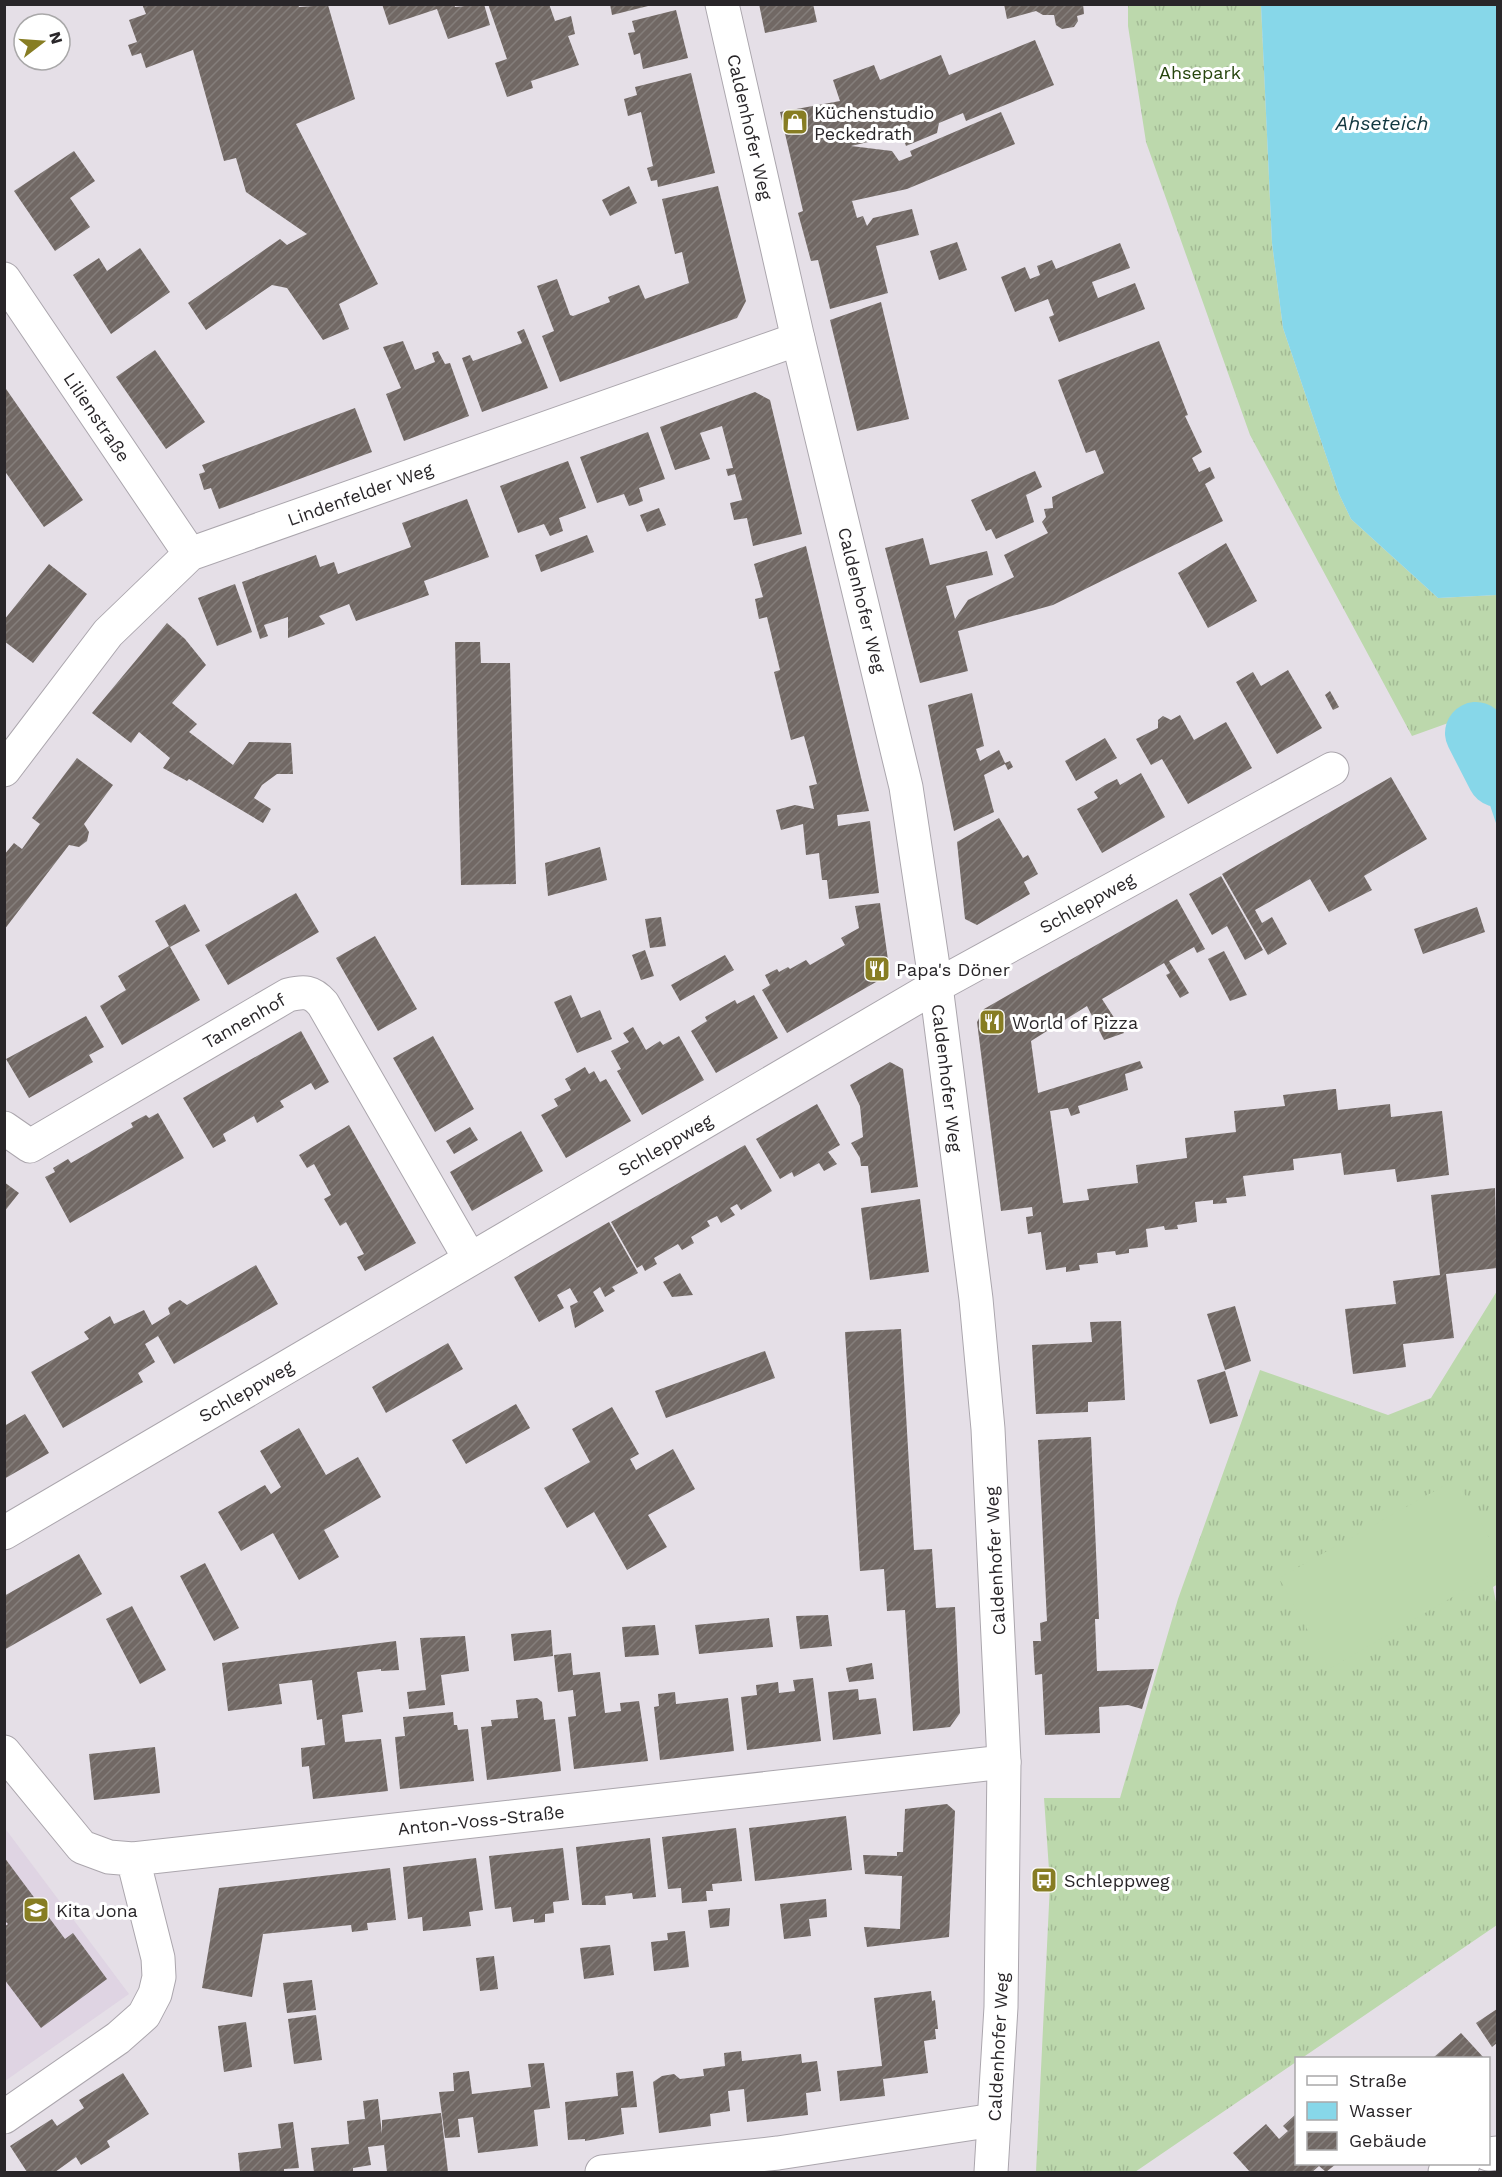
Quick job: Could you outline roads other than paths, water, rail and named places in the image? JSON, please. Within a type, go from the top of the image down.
[{"type":"street","name":"Caldenhofer Weg","points":[[722,4],[798,339],[906,787],[936,986],[976,1299],[988,1429],[1004,1762],[1002,2007],[991,2172]]},
{"type":"street","name":"Lilienstraße","points":[[5,280],[190,554]]},
{"type":"street","name":"Lindenfelder Weg","points":[[4,770],[108,633],[190,554],[798,339]]},
{"type":"street","name":"Schleppweg","points":[[4,1533],[936,986],[1332,768]]},
{"type":"street","name":"Tannenhof","points":[[4,1128],[30,1146],[288,995],[303,991],[315,995],[323,1004],[470,1259]]},
{"type":"street","name":"Anton-Voss-Straße","points":[[4,1752],[82,1847],[109,1857],[133,1859],[1004,1762]]},
{"type":"street","points":[[4,2117],[117,2038],[144,2015],[155,1994],[159,1977],[158,1958],[133,1859]]},
{"type":"street","points":[[602,2172],[778,2153],[994,2120]]},
{"type":"street","points":[[1445,2172],[1459,2165]]},
{"type":"water","name":"Ahseteich","points":[[1261,5],[1497,5],[1497,595],[1438,598],[1351,519],[1339,494],[1283,328],[1272,243]]},
{"type":"water","points":[[1494,728],[1498,740],[1497,826],[1467,737]]},
{"type":"waterway","points":[[1476,733],[1498,776]]},
{"type":"place","name":"Küchenstudio Peckedrath","points":[[795,122]]},
{"type":"place","name":"Papa's Döner","points":[[877,969]]},
{"type":"place","name":"World of Pizza","points":[[992,1022]]},
{"type":"place","name":"Schleppweg","points":[[1044,1880]]},
{"type":"place","name":"Kita Jona","points":[[36,1910]]},
{"type":"park label","name":"Ahsepark","points":[[1200,72]]}]
